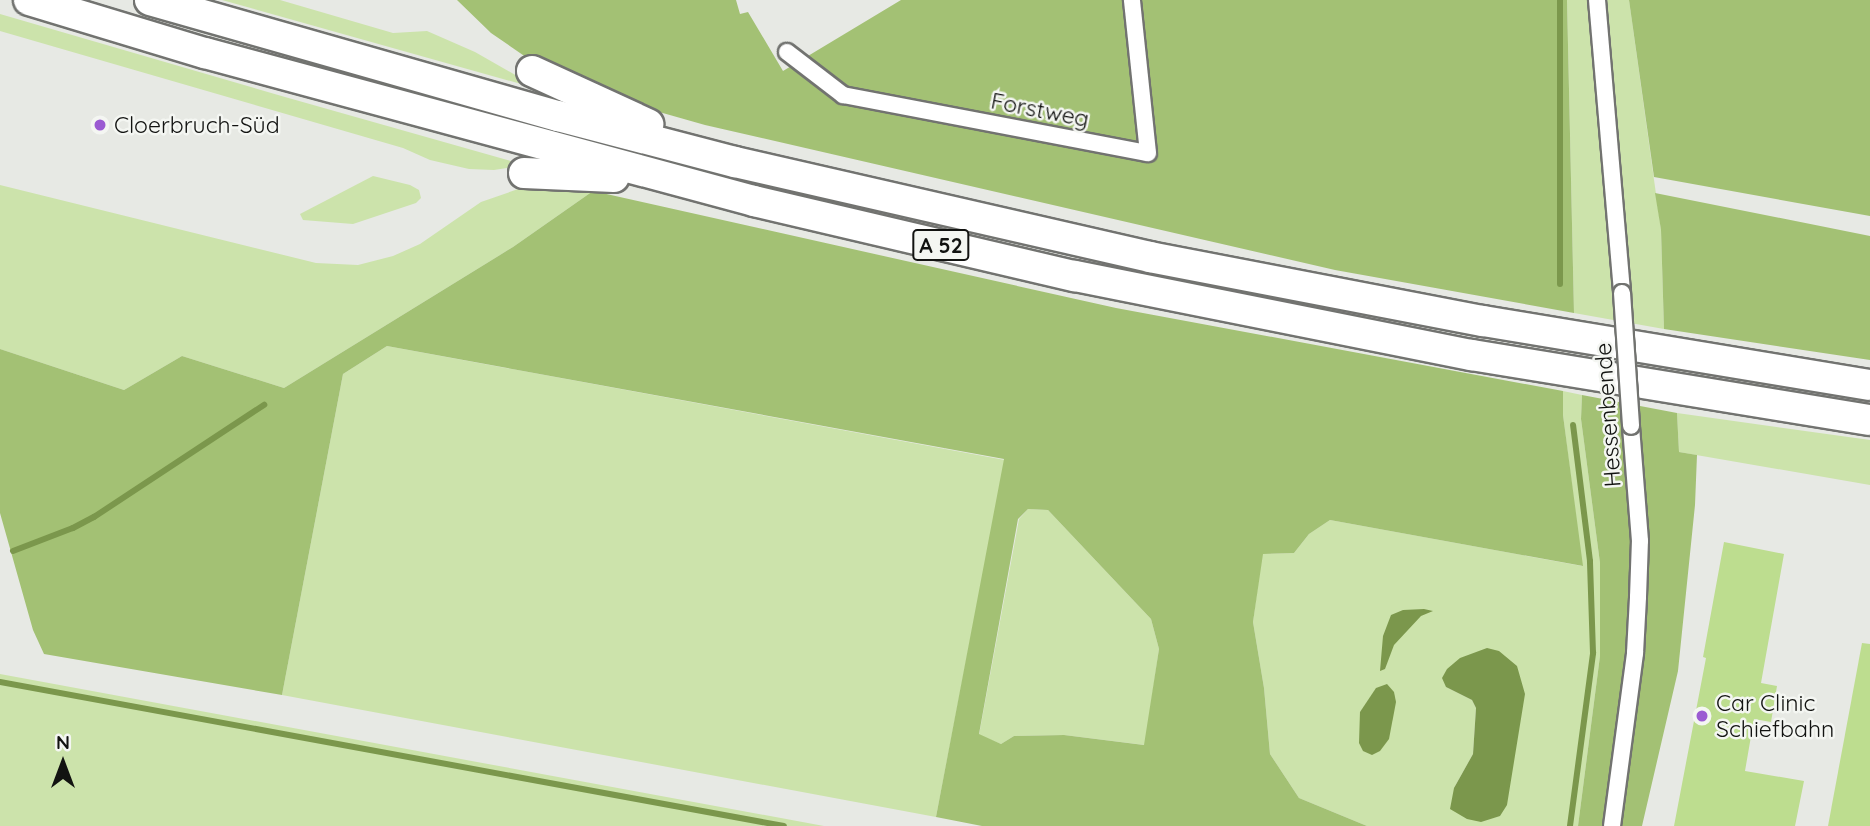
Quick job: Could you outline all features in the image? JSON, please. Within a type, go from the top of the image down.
[{"type":"highway","name":"A 52","points":[[29,0],[205,53],[754,201],[1184,300],[1472,355],[1870,420]]},
{"type":"highway","name":"A 52","points":[[150,0],[558,116],[735,162],[1176,262],[1483,321],[1870,385]]},
{"type":"highway","points":[[532,71],[735,162]]},
{"type":"highway","points":[[524,173],[621,178],[754,201]]},
{"type":"street","name":"Forstweg","points":[[787,52],[843,95],[1148,153],[1132,0]]},
{"type":"street","name":"Hessenbende","points":[[1597,0],[1640,541],[1635,653],[1612,826]]},
{"type":"shaded area","points":[[222,0],[280,0],[393,33],[427,31],[475,52],[524,80],[521,84]]},
{"type":"shaded area","points":[[457,0],[736,0],[740,14],[748,12],[783,71],[901,0],[1567,0],[1574,313],[1335,270],[705,125],[624,102],[536,64],[491,33]]},
{"type":"shaded area","points":[[1567,0],[1629,0],[1661,230],[1664,329],[1574,313]]},
{"type":"shaded area","points":[[1629,0],[1870,0],[1870,216],[1654,177]]},
{"type":"shaded area","points":[[0,14],[525,165],[494,170],[469,169],[430,160],[403,148],[0,31]]},
{"type":"shaded area","points":[[373,176],[410,185],[419,190],[421,198],[416,203],[353,224],[303,220],[300,214]]},
{"type":"shaded area","points":[[0,185],[316,263],[358,265],[393,256],[420,244],[481,202],[524,187],[593,191],[513,247],[284,388],[182,356],[124,390],[0,349]]},
{"type":"shaded area","points":[[593,191],[1116,308],[1563,391],[1563,415],[1583,566],[1330,520],[1309,534],[1294,553],[1263,554],[1253,622],[1264,688],[1270,754],[1299,798],[1367,826],[982,826],[936,817],[1004,459],[387,346],[343,374],[282,695],[44,654],[33,630],[0,513],[0,349],[124,390],[182,356],[284,388],[513,247]],"holes":[[[1028,509],[1048,510],[1151,619],[1159,649],[1144,745],[1064,735],[1014,736],[1001,744],[979,734],[1018,519]]]},
{"type":"shaded area","points":[[1655,193],[1870,236],[1870,360],[1664,329],[1661,230]]},
{"type":"shaded area","points":[[387,346],[1005,460],[936,817],[282,695],[343,374]]},
{"type":"shaded area","points":[[1563,391],[1582,395],[1581,419],[1600,563],[1600,656],[1578,826],[1367,826],[1299,798],[1270,754],[1264,688],[1253,622],[1262,554],[1294,553],[1309,534],[1330,520],[1582,566],[1563,415]],"holes":[[[1446,687],[1525,694],[1454,788],[1473,754],[1476,708],[1472,700]]]},
{"type":"shaded area","points":[[1582,395],[1677,413],[1679,452],[1697,455],[1695,505],[1678,671],[1642,826],[1578,826],[1600,656],[1600,563],[1581,419]]},
{"type":"shaded area","points":[[1677,413],[1870,440],[1870,485],[1679,452]]},
{"type":"shaded area","points":[[1028,509],[1048,510],[1151,619],[1159,649],[1145,745],[1064,735],[1014,736],[1001,744],[979,735],[1019,519]]},
{"type":"shaded area","points":[[1403,610],[1433,611],[1421,616],[1394,645],[1385,669],[1380,671],[1383,636],[1391,615]]},
{"type":"shaded area","points":[[1487,648],[1499,651],[1517,666],[1525,694],[1507,805],[1500,816],[1481,822],[1467,819],[1450,809],[1454,788],[1473,754],[1476,708],[1472,700],[1446,687],[1442,678],[1447,669],[1460,658]]},
{"type":"shaded area","points":[[0,674],[824,826],[0,826]]},
{"type":"shaded area","points":[[1387,684],[1394,692],[1396,702],[1389,739],[1380,751],[1372,755],[1363,751],[1359,743],[1360,712],[1376,688]]},
{"type":"building","points":[[1724,542],[1784,554],[1761,683],[1777,686],[1771,722],[1754,719],[1745,771],[1804,781],[1795,826],[1674,826],[1706,658],[1703,657]]},
{"type":"building","points":[[1862,643],[1870,644],[1870,826],[1828,826]]},
{"type":"waterway","points":[[1560,0],[1560,284]]},
{"type":"waterway","points":[[13,551],[94,517],[264,405]]},
{"type":"waterway","points":[[1570,826],[1593,653],[1590,561],[1573,425]]},
{"type":"waterway","points":[[0,682],[784,826]]},
{"type":"place","name":"Cloerbruch-Süd","points":[[100,125]]},
{"type":"place","name":"Car Clinic Schiefbahn","points":[[1702,716]]}]
